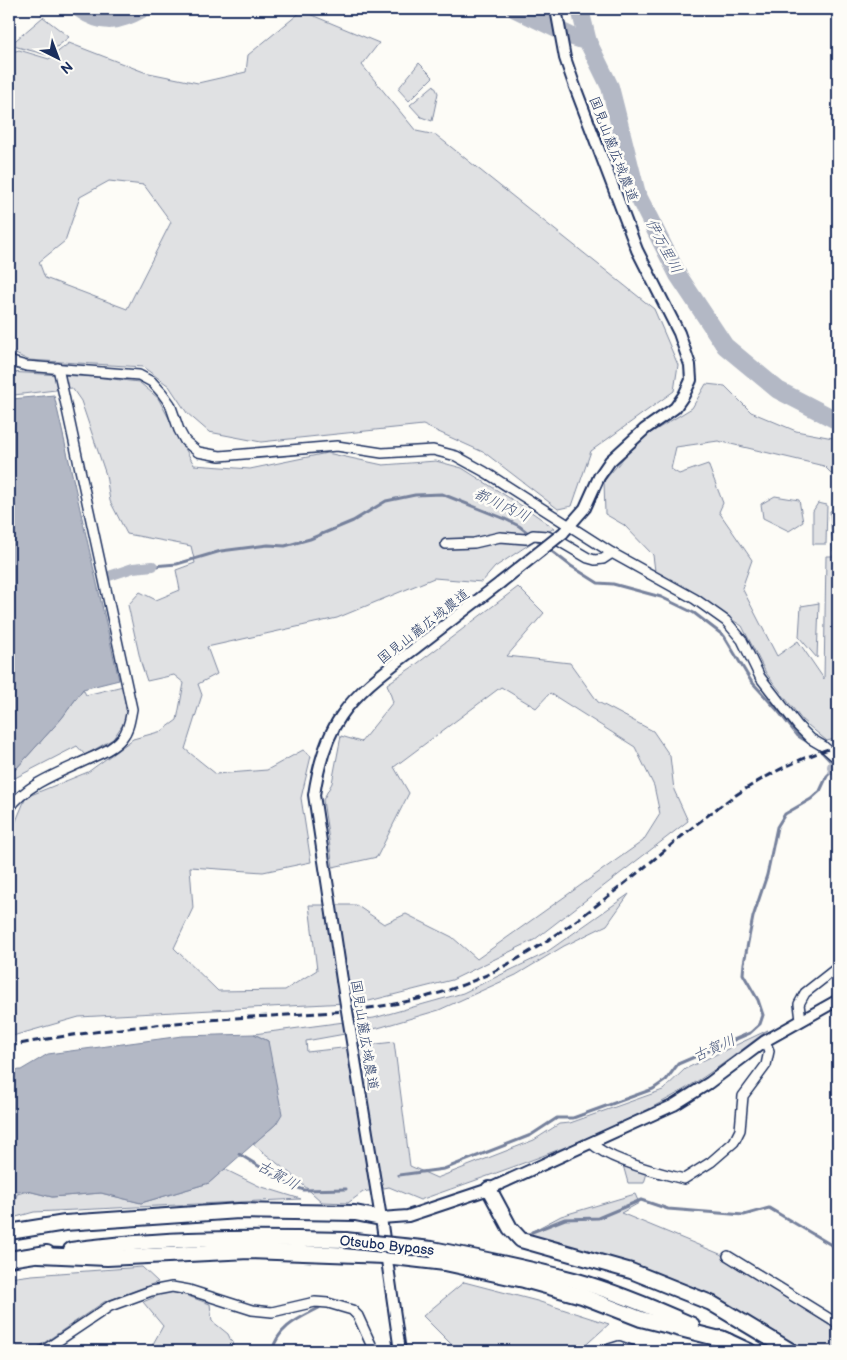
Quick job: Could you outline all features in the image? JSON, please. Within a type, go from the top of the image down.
[{"type":"highway","points":[[489,1189],[510,1228],[521,1240],[631,1271],[711,1303],[791,1351]]},
{"type":"highway","points":[[9,1232],[65,1223],[240,1211],[355,1213],[382,1218]]},
{"type":"highway","name":"Otsubo Bypass","points":[[9,1259],[119,1243],[260,1238],[345,1240],[432,1249],[500,1262],[576,1281],[653,1308],[749,1351]]},
{"type":"highway","points":[[39,1255],[107,1258],[249,1251],[385,1256],[445,1263],[524,1280],[582,1296],[641,1318],[728,1341]]},
{"type":"street","name":"国見山麓広域農道","points":[[400,1351],[385,1256],[382,1218],[342,980],[314,795],[318,770],[328,742],[341,716],[367,688],[392,666],[500,584],[567,529],[585,508],[610,462],[627,444],[674,408],[684,396],[691,380],[690,365],[679,332],[637,250],[565,58],[556,9]]},
{"type":"street","points":[[9,359],[12,362],[26,366],[139,375],[152,382],[162,393],[170,404],[185,441],[198,452],[220,456],[337,446],[382,453],[433,450],[456,456],[567,529],[695,599],[726,621],[742,640],[760,677],[798,726],[838,759]]},
{"type":"street","points":[[9,809],[22,794],[34,786],[110,749],[122,738],[130,723],[132,709],[58,368]]},
{"type":"street","points":[[446,544],[474,543],[500,538],[547,536],[559,540],[588,558],[595,560],[603,559],[612,553]]},
{"type":"street","points":[[801,1020],[799,1004],[806,992],[838,967]]},
{"type":"street","points":[[382,1218],[408,1216],[489,1189],[674,1105],[710,1084],[765,1041],[838,1000]]},
{"type":"street","points":[[591,1143],[598,1150],[655,1172],[684,1179],[710,1162],[734,1142],[740,1130],[743,1096],[766,1066],[769,1051],[765,1041]]},
{"type":"street","points":[[728,1256],[838,1324]]},
{"type":"street","points":[[43,1351],[110,1306],[151,1291],[172,1287],[189,1290],[252,1310],[272,1312],[315,1302],[328,1303],[352,1310],[358,1316],[374,1351]]},
{"type":"street","points":[[603,1351],[619,1346],[633,1351]]},
{"type":"shaded area","points":[[302,11],[379,43],[362,65],[416,131],[436,135],[654,309],[678,365],[674,391],[591,451],[572,506],[558,509],[485,453],[423,425],[261,442],[209,432],[187,413],[169,386],[143,367],[28,360],[9,351],[9,53],[19,50],[49,59],[69,43],[144,72],[198,83],[246,72],[248,55]],"holes":[[[109,181],[144,185],[171,222],[127,309],[45,278],[39,262],[65,241],[80,197]]]},
{"type":"shaded area","points":[[43,17],[69,37],[47,55],[10,45]]},
{"type":"shaded area","points":[[419,63],[433,77],[409,101],[398,89]]},
{"type":"shaded area","points":[[434,85],[438,93],[432,121],[421,117],[410,105]]},
{"type":"shaded area","points":[[9,372],[94,377],[139,382],[158,398],[194,465],[250,469],[327,453],[383,465],[436,461],[462,468],[554,528],[495,567],[482,582],[434,578],[337,618],[207,647],[217,674],[198,684],[202,695],[185,749],[216,774],[267,770],[303,750],[311,756],[301,798],[311,862],[263,872],[190,867],[193,908],[174,948],[218,991],[285,990],[317,970],[309,905],[356,905],[384,924],[406,914],[452,937],[477,959],[643,841],[660,814],[654,786],[635,747],[550,693],[536,708],[501,687],[394,767],[409,793],[377,857],[333,867],[323,800],[332,783],[341,736],[361,742],[393,702],[387,684],[414,666],[518,587],[544,613],[507,656],[570,663],[598,702],[653,731],[670,756],[674,790],[688,821],[534,940],[452,980],[365,1002],[79,1017],[9,1037],[9,838],[26,797],[88,772],[133,739],[162,731],[177,720],[184,683],[174,675],[147,681],[128,605],[140,592],[156,600],[180,590],[176,570],[195,563],[191,546],[127,534],[110,501],[106,475],[81,401],[72,388],[14,395],[9,393]]},
{"type":"shaded area","points":[[706,384],[725,386],[751,412],[796,431],[838,439],[838,480],[824,466],[718,441],[676,447],[671,469],[679,474],[708,464],[723,503],[719,512],[752,560],[742,588],[777,656],[798,641],[824,679],[826,556],[838,556],[838,738],[827,741],[802,720],[766,673],[742,626],[655,571],[653,555],[624,525],[605,514],[604,481],[639,440],[692,408]]},
{"type":"shaded area","points":[[54,395],[119,680],[83,689],[62,718],[15,770],[9,772],[9,397],[12,399]]},
{"type":"shaded area","points":[[775,496],[799,500],[803,522],[789,531],[763,518],[761,504]]},
{"type":"shaded area","points":[[818,503],[827,505],[826,544],[813,544],[813,511]]},
{"type":"shaded area","points":[[838,508],[838,551],[833,551],[830,511]]},
{"type":"shaded area","points":[[819,603],[817,658],[799,637],[801,606]]},
{"type":"shaded area","points":[[123,686],[127,718],[113,739],[85,755],[77,746],[15,778],[9,791],[9,772],[15,770],[62,718],[83,689],[86,695]]},
{"type":"shaded area","points":[[629,894],[607,925],[564,946],[516,975],[439,1010],[378,1028],[306,1041],[307,1052],[394,1042],[410,1166],[437,1178],[534,1140],[559,1124],[570,1123],[663,1090],[685,1069],[768,1030],[690,1086],[633,1117],[573,1144],[420,1200],[389,1187],[363,1192],[348,1203],[322,1202],[253,1144],[276,1124],[268,1041],[254,1034],[374,1018],[463,993],[544,954]]},
{"type":"shaded area","points":[[254,1034],[268,1041],[282,1114],[276,1124],[209,1183],[141,1203],[101,1193],[52,1197],[28,1191],[9,1191],[9,1071],[21,1070],[48,1054],[182,1036]]},
{"type":"shaded area","points":[[623,1165],[647,1173],[644,1183],[628,1183]]},
{"type":"shaded area","points":[[224,1169],[259,1186],[301,1199],[34,1212],[9,1219],[9,1205],[14,1204],[17,1194],[28,1191],[52,1197],[101,1193],[141,1203],[209,1183]]},
{"type":"shaded area","points":[[635,1194],[639,1203],[621,1213],[720,1254],[838,1331],[838,1351],[803,1351],[715,1296],[641,1268],[527,1234],[561,1216]]},
{"type":"shaded area","points":[[142,1267],[158,1282],[104,1302],[32,1351],[19,1351],[13,1346],[9,1346],[9,1278]]},
{"type":"shaded area","points":[[464,1282],[537,1301],[609,1324],[579,1351],[458,1351],[423,1316]]},
{"type":"shaded area","points":[[171,1290],[210,1304],[212,1321],[228,1334],[236,1351],[149,1351],[163,1326],[143,1302]]},
{"type":"waterway","points":[[80,9],[96,18],[111,20],[126,17],[142,9]]},
{"type":"waterway","points":[[515,9],[573,37],[588,42]]},
{"type":"waterway","name":"伊万里川","points":[[580,9],[588,42],[610,87],[637,194],[678,275],[725,346],[778,390],[838,421]]},
{"type":"waterway","name":"都川内川","points":[[153,566],[177,564],[221,551],[268,545],[285,546],[310,539],[353,521],[386,501],[415,495],[442,494],[519,526],[571,566],[598,583],[613,584],[661,597],[694,613],[724,636],[751,681],[798,736],[811,744]]},
{"type":"waterway","name":"都川内川","points":[[109,576],[133,568],[153,566]]},
{"type":"waterway","name":"古賀川","points":[[399,1175],[444,1169],[531,1135],[557,1118],[573,1118],[653,1089],[666,1080],[678,1064],[750,1033],[760,1024],[763,1015],[758,1000],[743,974],[753,917],[767,875],[777,827],[785,814],[811,799],[820,791],[827,776],[836,767],[817,747]]},
{"type":"waterway","name":"古賀川","points":[[239,1154],[288,1184],[304,1190],[346,1189]]},
{"type":"waterway","points":[[532,1232],[565,1219],[598,1218],[641,1200],[668,1209],[744,1215],[769,1208],[838,1249]]},
{"type":"waterway","points":[[272,1351],[275,1342],[284,1329],[319,1308]]},
{"type":"railway","points":[[9,1046],[141,1026],[372,1008],[401,1003],[460,986],[504,966],[567,927],[625,883],[707,816],[748,787],[798,761],[838,746]]}]
